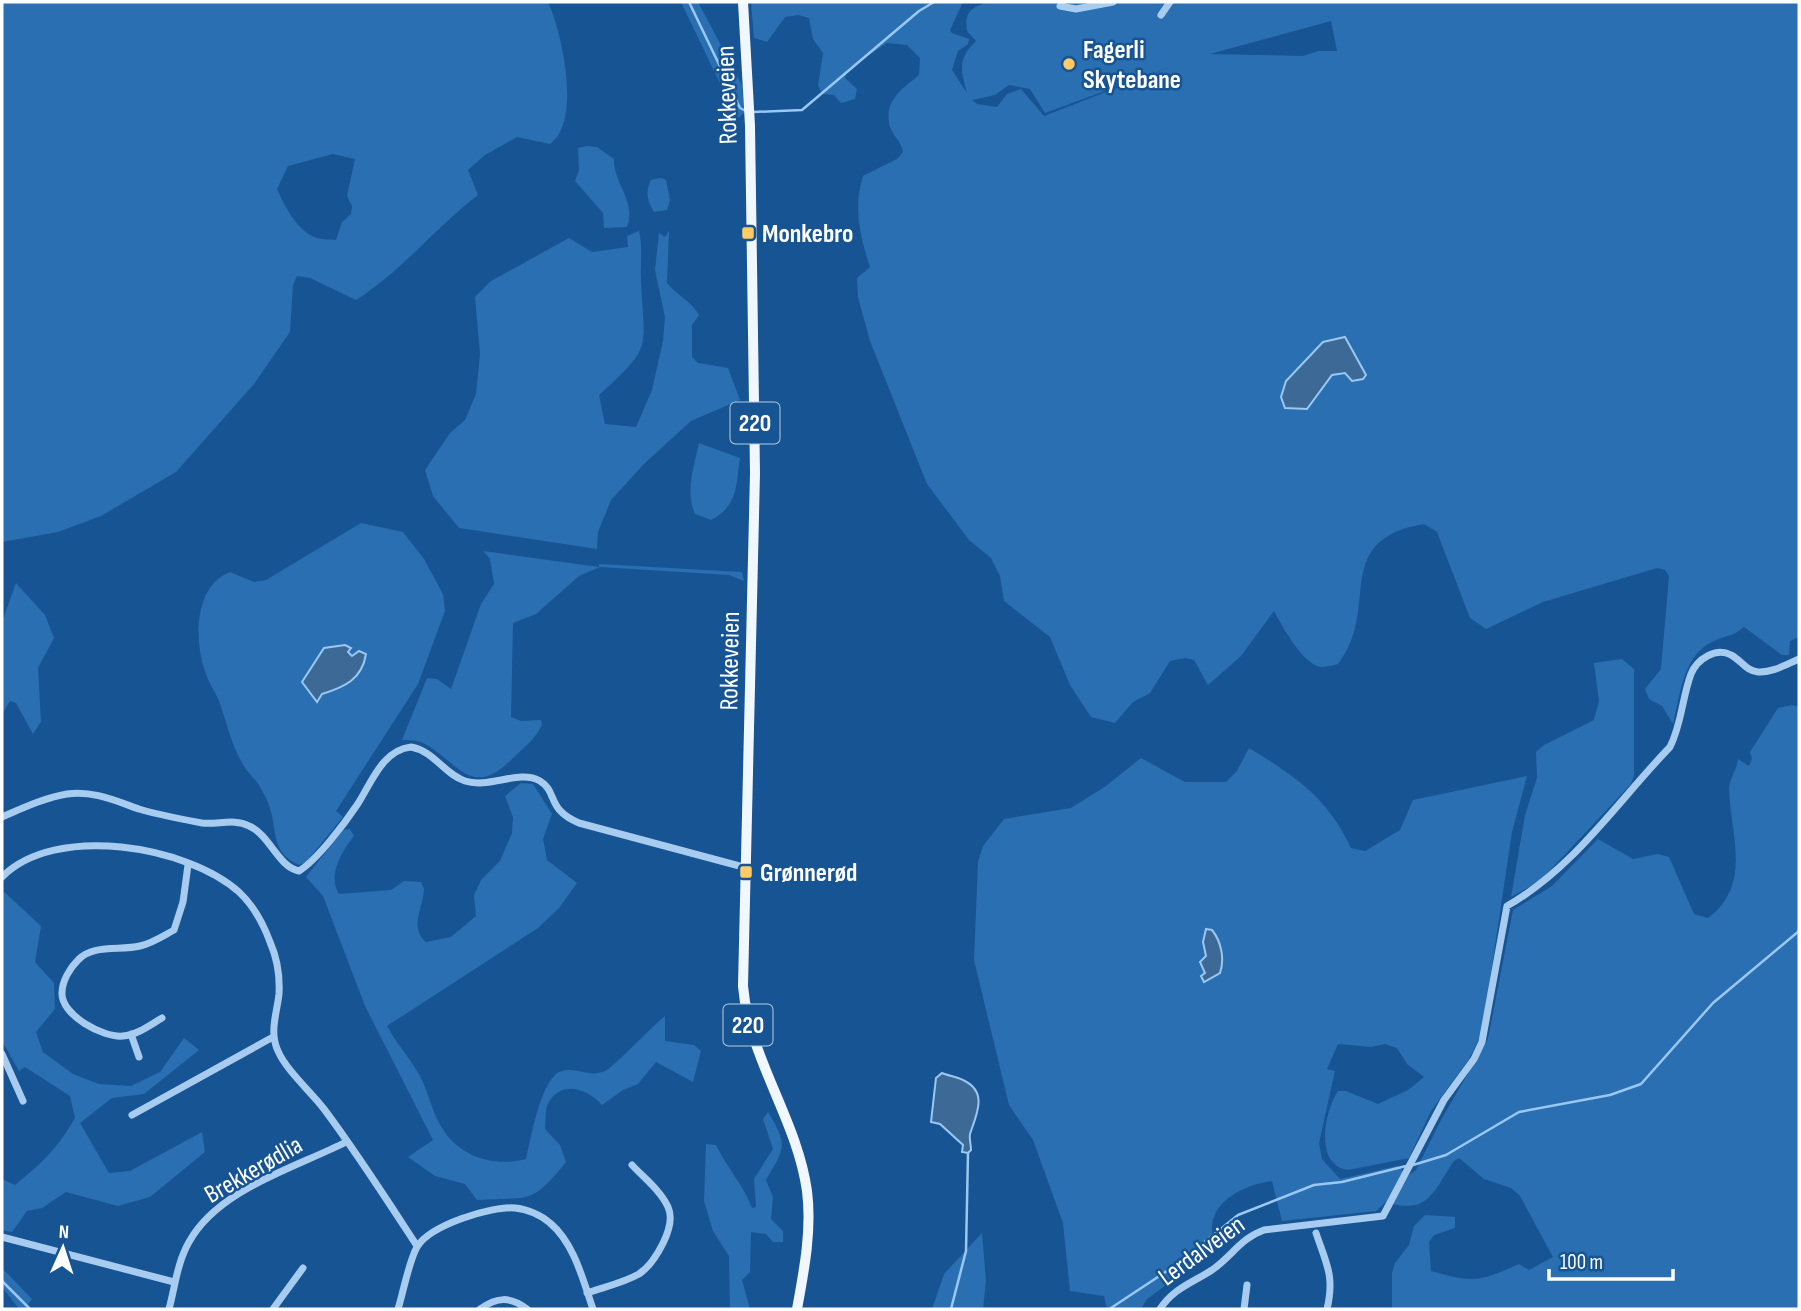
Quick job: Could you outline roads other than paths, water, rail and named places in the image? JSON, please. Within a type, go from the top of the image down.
[{"type":"main road","name":"Rokkeveien","points":[[743,2],[749,111],[755,473],[743,986],[747,1020],[800,1160],[807,1192],[808,1227],[797,1309]]},
{"type":"street","points":[[1059,6],[1076,9],[1113,2]]},
{"type":"street","points":[[1161,15],[1170,2]]},
{"type":"street","name":"Lerdalveien","points":[[1160,1309],[1170,1295],[1212,1270],[1245,1238],[1265,1230],[1383,1216],[1444,1100],[1474,1059],[1482,1042],[1507,906],[1536,888],[1567,863],[1670,747],[1677,733],[1691,674],[1700,661],[1712,654],[1726,653],[1748,668],[1761,672],[1799,659]]},
{"type":"street","points":[[2,817],[36,803],[69,794],[96,794],[142,810],[204,823],[237,822],[249,825],[264,835],[288,867],[299,871],[311,862],[356,807],[389,756],[411,747],[429,753],[465,781],[481,784],[530,777],[543,783],[556,810],[579,823],[747,868]]},
{"type":"street","points":[[2,877],[28,858],[77,844],[102,844],[188,865],[216,876],[239,892],[254,908],[263,925],[279,974],[273,1037],[132,1115]]},
{"type":"street","points":[[162,1018],[131,1034],[104,1035],[82,1021],[65,1004],[61,995],[65,979],[79,959],[88,953],[138,947],[174,930],[183,902],[188,865]]},
{"type":"street","points":[[131,1034],[139,1057]]},
{"type":"street","name":"Brekkerødlia","points":[[273,1037],[278,1053],[304,1082],[418,1246]]},
{"type":"street","points":[[2,1054],[23,1101]]},
{"type":"street","name":"Brekkerødlia","points":[[169,1309],[174,1282],[188,1244],[212,1214],[239,1195],[346,1142]]},
{"type":"street","points":[[587,1293],[628,1280],[642,1271],[666,1234],[671,1220],[670,1210],[632,1166]]},
{"type":"street","points":[[398,1309],[418,1246],[439,1228],[503,1208],[523,1209],[550,1223],[572,1252],[593,1309]]},
{"type":"street","points":[[1316,1233],[1330,1269],[1332,1283],[1327,1309]]},
{"type":"street","points":[[2,1237],[174,1282]]},
{"type":"street","points":[[273,1309],[303,1268]]},
{"type":"street","points":[[1244,1309],[1247,1285]]},
{"type":"street","points":[[480,1309],[504,1298],[516,1301],[527,1309]]},
{"type":"waterway","points":[[689,2],[740,108],[746,111]]},
{"type":"waterway","points":[[753,112],[802,110],[919,11],[934,2]]},
{"type":"waterway","points":[[1413,1165],[1446,1155],[1519,1112],[1610,1095],[1641,1084],[1713,1003],[1799,931]]},
{"type":"waterway","points":[[951,1309],[966,1251],[968,1153]]},
{"type":"waterway","points":[[1111,1308],[1176,1265],[1238,1215],[1314,1185],[1342,1182],[1406,1166]]},
{"type":"waterway","points":[[2,1281],[30,1309]]},
{"type":"place","name":"Fagerli Skytebane","points":[[1069,64]]},
{"type":"place","name":"Monkebro","points":[[748,233]]},
{"type":"place","name":"Grønnerød","points":[[746,872]]}]
